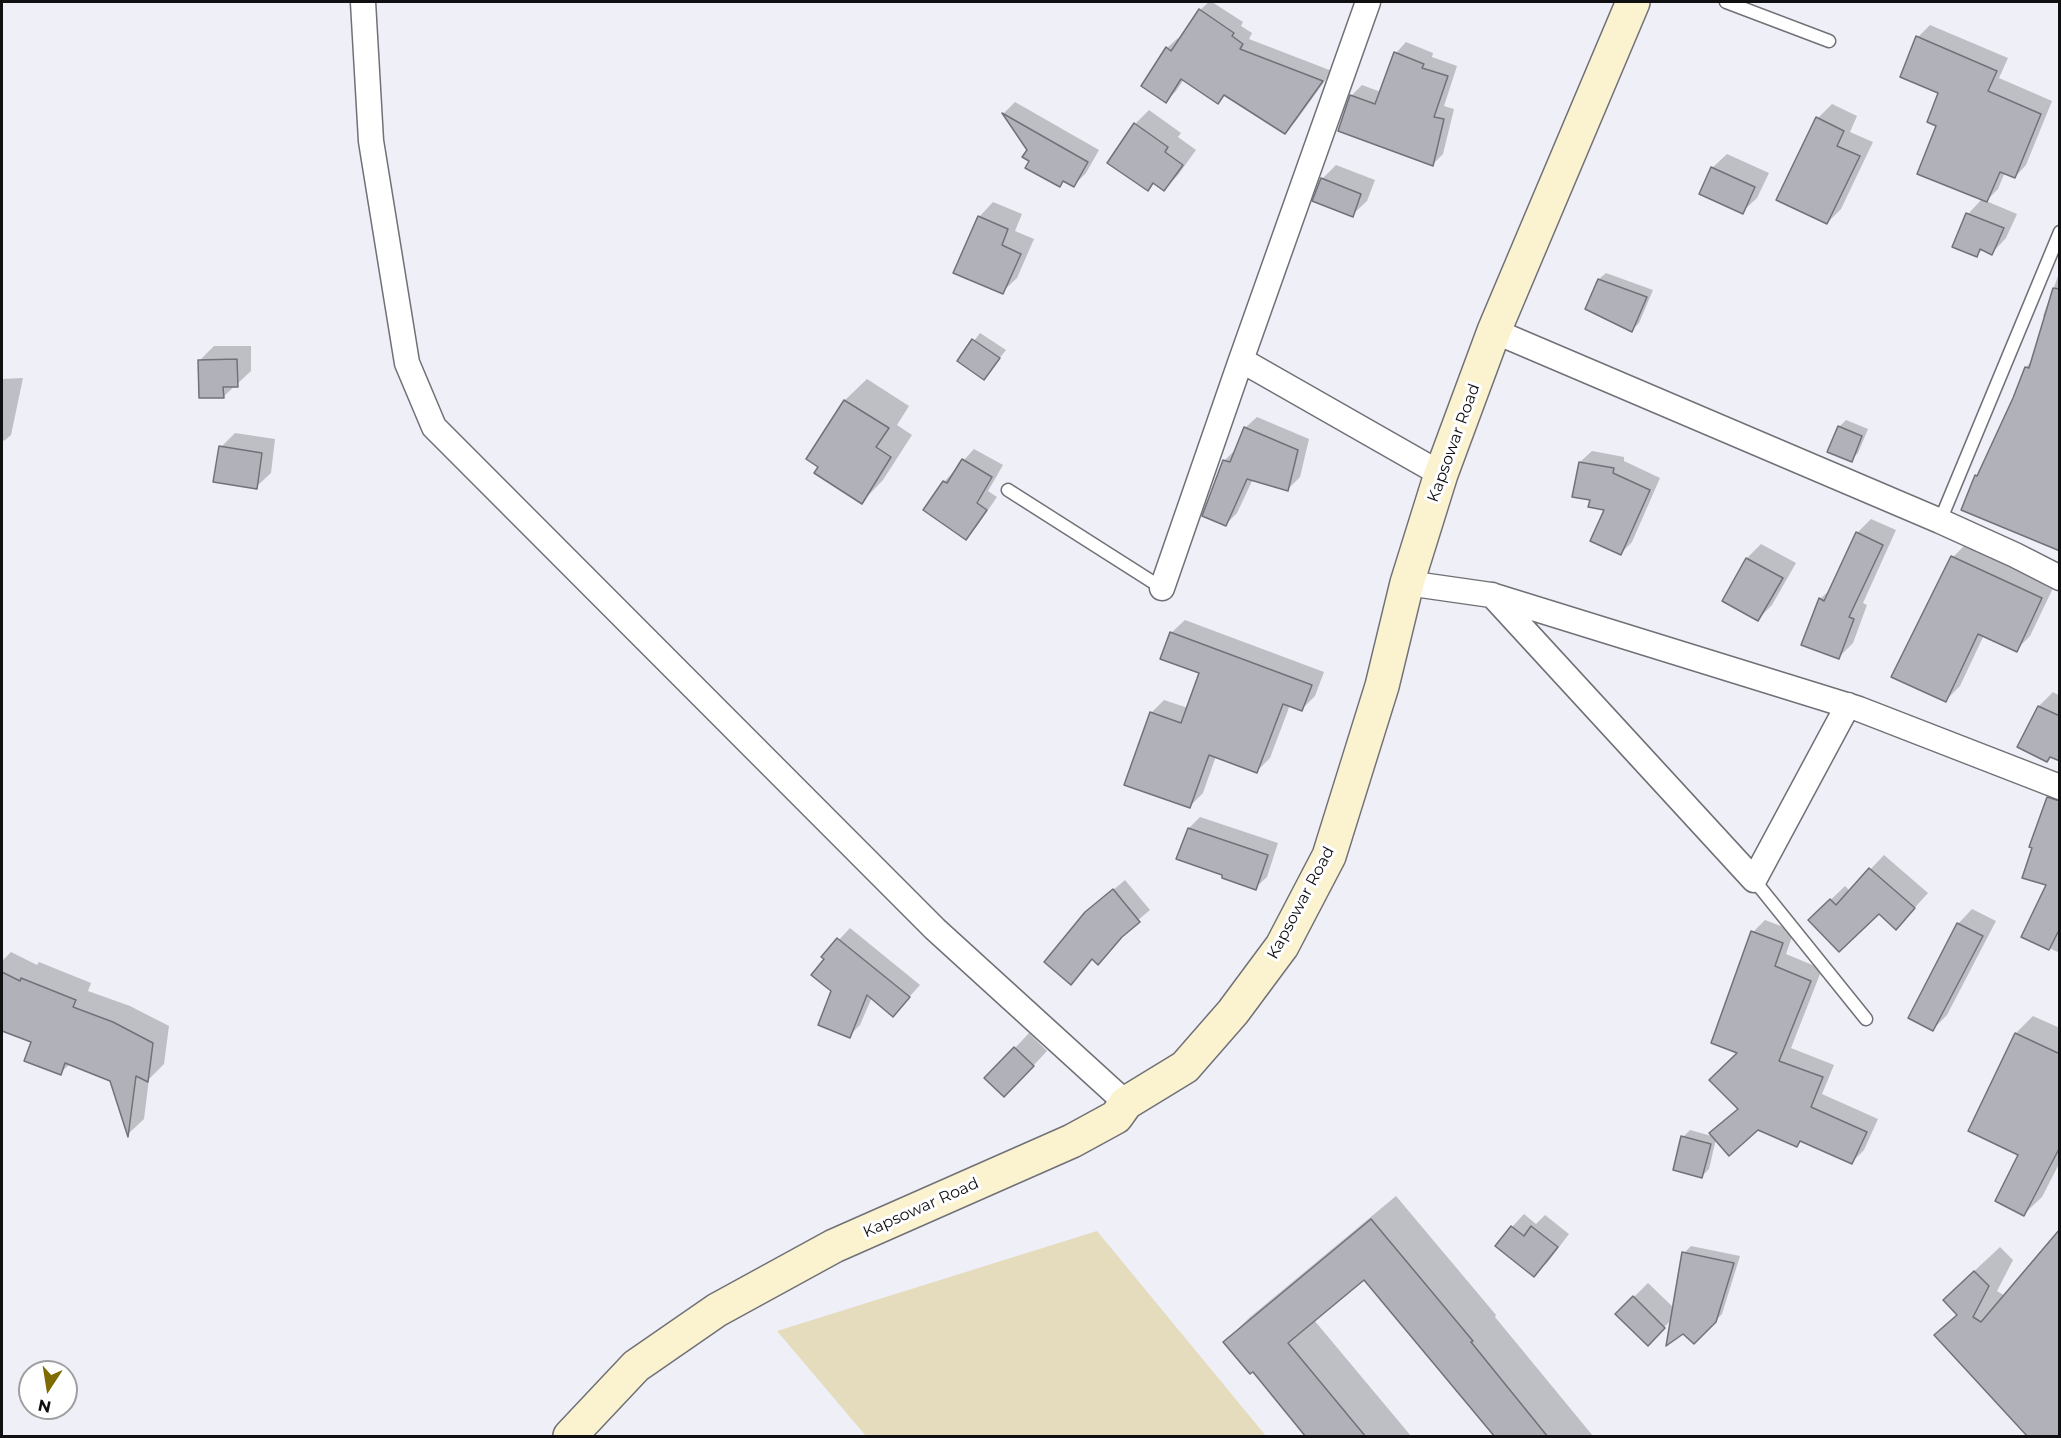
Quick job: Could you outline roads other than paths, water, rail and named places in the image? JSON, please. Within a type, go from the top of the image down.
[{"type":"main road","name":"Kapsowar Road","points":[[570,1437],[636,1366],[717,1310],[834,1246],[1072,1141],[1116,1117],[1125,1102],[1185,1067],[1233,1012],[1282,946],[1329,856],[1382,686],[1407,583],[1442,474],[1494,331],[1633,2]]},
{"type":"street","points":[[363,2],[371,141],[407,363],[434,427],[935,929],[1125,1102]]},
{"type":"street","points":[[1162,588],[1240,360],[1368,2]]},
{"type":"street","points":[[1494,331],[1940,520],[2060,578]]},
{"type":"street","points":[[1240,360],[1442,474]]},
{"type":"street","points":[[1407,583],[1491,595],[1848,705],[2060,787]]},
{"type":"street","points":[[1491,595],[1754,880],[1848,705]]},
{"type":"lane","points":[[1726,2],[1829,41]]},
{"type":"lane","points":[[1940,520],[2060,232]]},
{"type":"lane","points":[[1008,490],[1162,588]]},
{"type":"lane","points":[[1754,880],[1866,1020]]}]
